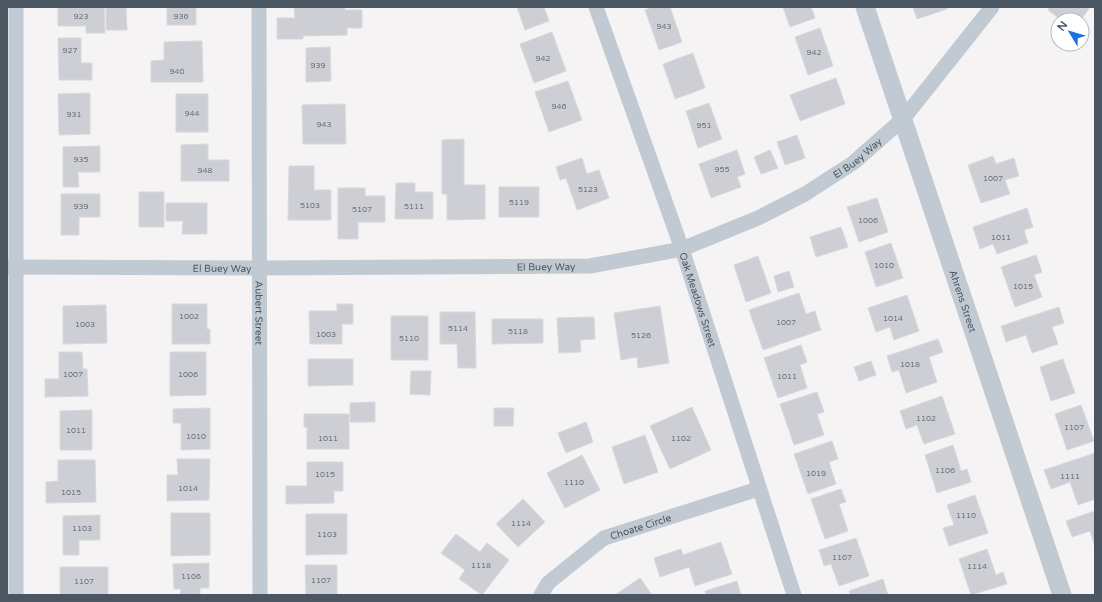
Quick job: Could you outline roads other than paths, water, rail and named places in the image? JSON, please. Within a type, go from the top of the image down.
[{"type":"street","points":[[16,7],[11,267],[16,595]]},
{"type":"street","name":"Aubert Street","points":[[259,7],[260,595]]},
{"type":"street","name":"Oak Meadows Street","points":[[596,7],[682,249],[758,489],[794,595]]},
{"type":"street","name":"Ahrens Street","points":[[865,7],[1062,595]]},
{"type":"street","name":"El Buey Way","points":[[11,267],[259,268],[590,266],[682,249],[758,218],[805,194],[853,163],[903,119],[992,7]]},
{"type":"street","name":"Choate Circle","points":[[541,595],[548,584],[604,538],[758,489]]}]
